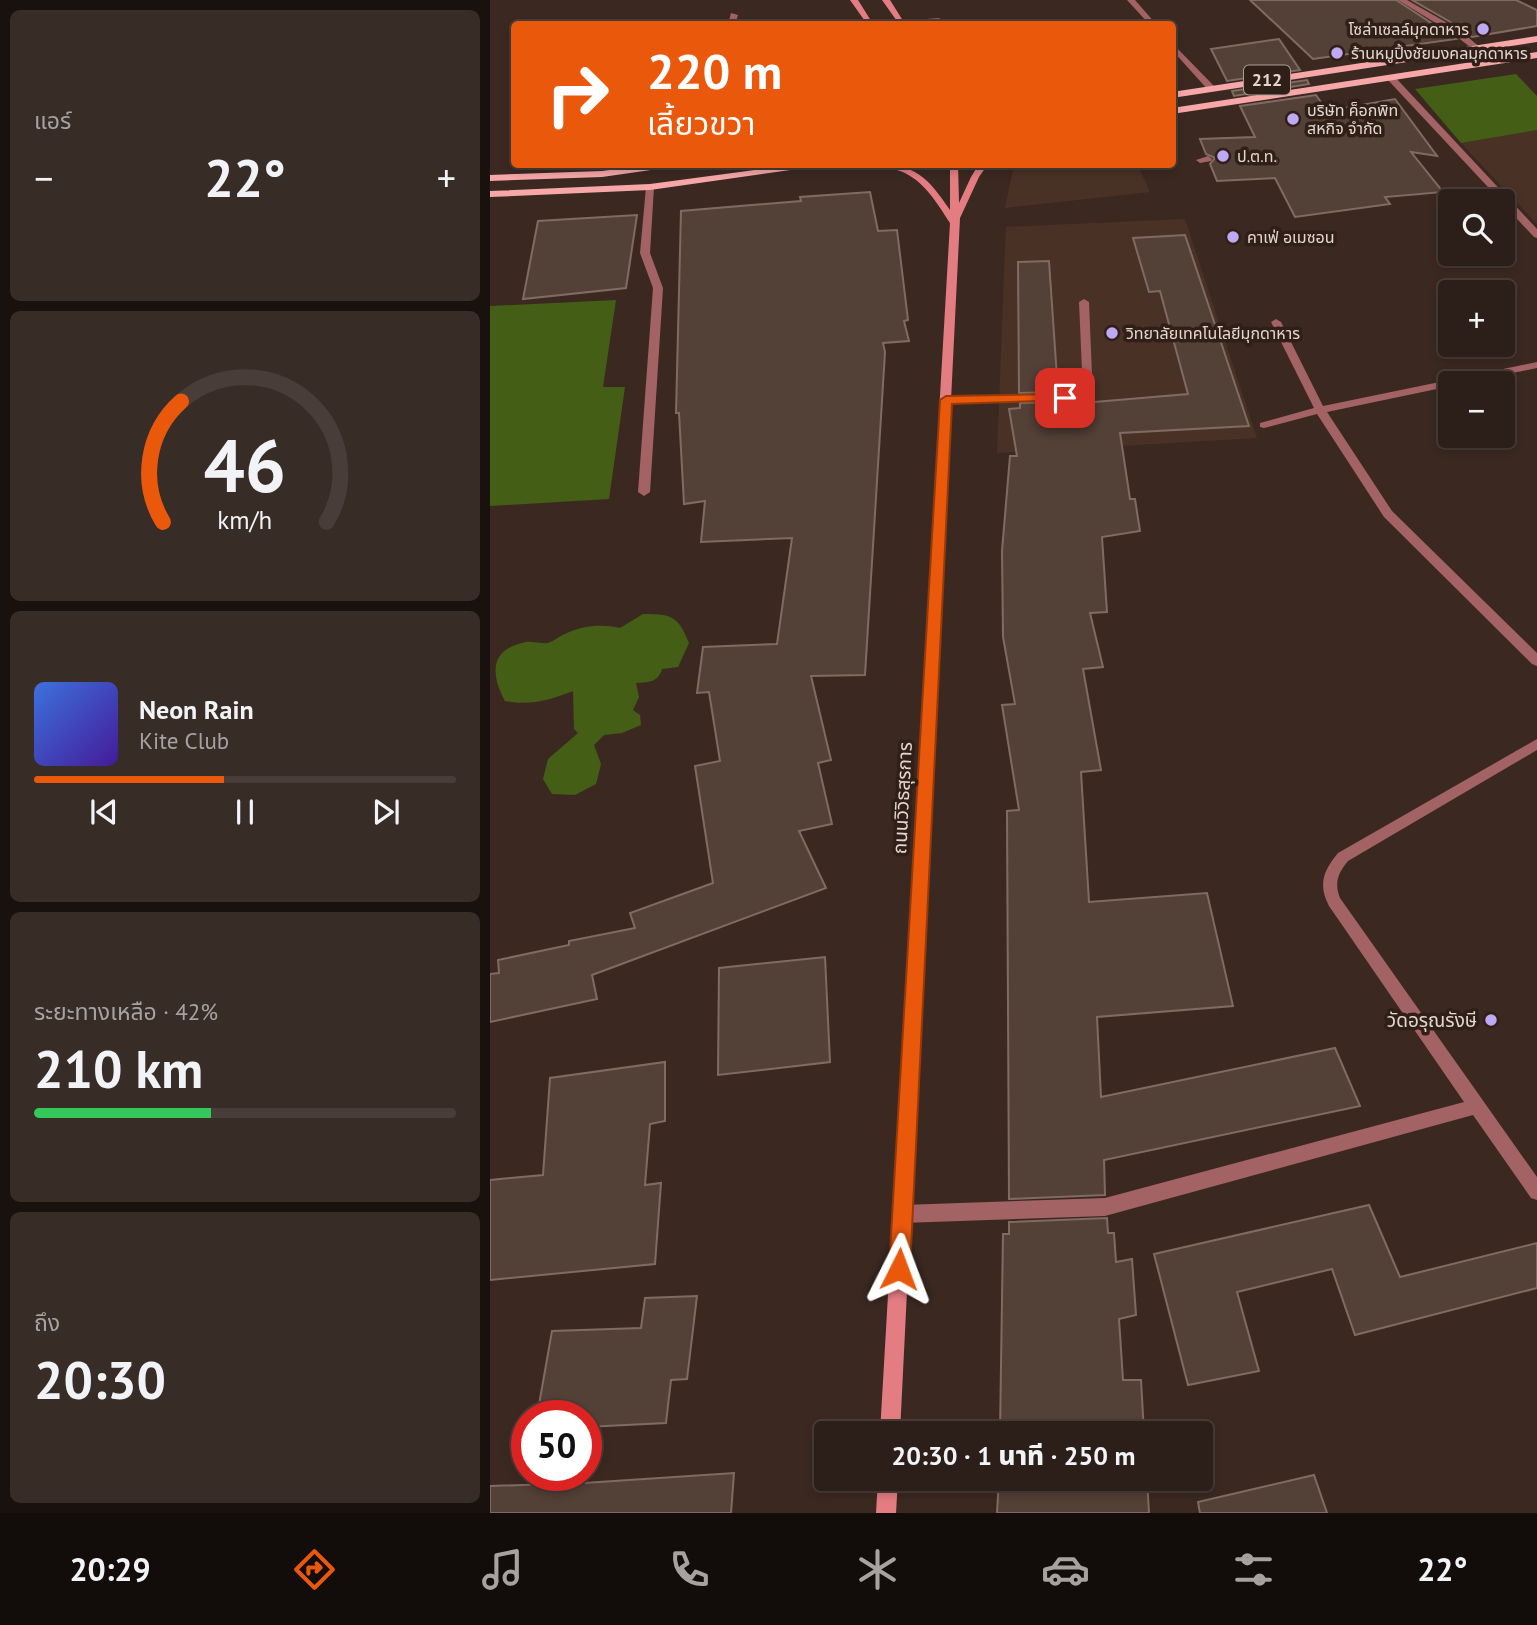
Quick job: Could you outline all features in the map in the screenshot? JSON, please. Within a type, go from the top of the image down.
[{"type":"main road","points":[[854,0],[868,21]]},
{"type":"main road","points":[[886,0],[900,21]]},
{"type":"main road","name":"212","points":[[1176,94],[1537,40]]},
{"type":"main road","name":"212","points":[[1176,110],[1537,55]]},
{"type":"main road","points":[[490,178],[590,174],[649,168]]},
{"type":"main road","points":[[490,194],[650,187],[797,168]]},
{"type":"main road","points":[[898,168],[909,170],[927,183],[955,224]]},
{"type":"main road","name":"ถนนวิวิธสุรการ","points":[[891,1421],[955,224],[954,168]]},
{"type":"main road","points":[[955,224],[981,168]]},
{"type":"main road","points":[[886,1513],[887,1491]]},
{"type":"street","points":[[1131,0],[1150,21]]},
{"type":"street","points":[[1402,0],[1455,31],[1477,48]]},
{"type":"street","points":[[1176,49],[1212,89]]},
{"type":"street","points":[[1391,78],[1537,235]]},
{"type":"street","points":[[644,492],[658,288],[645,253],[650,187]]},
{"type":"street","points":[[946,400],[1089,397],[1084,302]]},
{"type":"street","points":[[1276,322],[1320,410],[1388,514],[1537,661]]},
{"type":"street","points":[[1264,425],[1320,410],[1537,365]]},
{"type":"street","points":[[1537,744],[1343,857],[1328,880],[1328,892],[1334,902],[1537,1192]]},
{"type":"street","points":[[902,1214],[1105,1207],[1477,1106]]},
{"type":"shaded area","points":[[1537,130],[1537,224],[1515,201],[1515,189],[1504,189],[1461,143]]},
{"type":"shaded area","points":[[1013,168],[1139,168],[1150,192],[1005,208]]},
{"type":"shaded area","name":"วิทยาลัยเทคโนโลยีมุกดาหาร","points":[[1185,219],[1257,438],[997,453],[1006,227]]},
{"type":"green space","points":[[1516,74],[1537,96],[1537,130],[1461,143],[1415,89]]},
{"type":"green space","points":[[616,300],[603,387],[625,387],[609,499],[490,506],[490,306]]},
{"type":"green space","points":[[643,614],[673,618],[681,627],[689,643],[678,667],[662,669],[655,679],[636,683],[639,697],[633,710],[640,715],[641,725],[622,733],[604,735],[594,745],[601,764],[596,784],[575,795],[552,794],[543,779],[548,759],[578,733],[574,729],[573,691],[540,701],[505,701],[496,672],[500,656],[514,645],[529,642],[548,643],[580,628],[620,628]]},
{"type":"building","points":[[1250,0],[1396,0],[1456,39],[1313,59]]},
{"type":"building","points":[[1412,0],[1516,0],[1537,10],[1537,26],[1472,37]]},
{"type":"building","points":[[1279,39],[1300,70],[1227,81],[1211,49]]},
{"type":"building","points":[[1307,80],[1309,84],[1234,96],[1232,91]]},
{"type":"building","points":[[1316,95],[1327,111],[1395,99],[1437,156],[1411,152],[1441,189],[1438,192],[1385,197],[1390,204],[1295,217],[1275,178],[1217,181],[1210,164],[1215,158],[1206,154],[1200,139],[1255,137],[1240,106]]},
{"type":"building","points":[[870,192],[878,231],[897,230],[908,320],[904,321],[909,341],[883,343],[885,352],[865,675],[811,676],[831,760],[818,763],[832,824],[799,831],[826,888],[592,975],[597,999],[490,1022],[490,974],[499,973],[498,960],[569,945],[569,941],[635,928],[630,913],[713,883],[695,766],[720,761],[709,692],[697,693],[703,647],[777,644],[792,538],[701,542],[705,501],[684,504],[679,413],[676,413],[681,211]]},
{"type":"building","points":[[637,215],[626,288],[523,299],[538,221]]},
{"type":"building","points":[[1185,235],[1249,426],[1120,433],[1130,499],[1135,499],[1140,531],[1102,537],[1107,612],[1090,613],[1103,667],[1083,669],[1101,770],[1081,772],[1089,902],[1207,893],[1233,1006],[1097,1017],[1101,1097],[1335,1048],[1360,1106],[1104,1160],[1105,1195],[1009,1199],[1007,811],[1019,810],[1002,705],[1015,704],[1003,637],[1002,551],[1010,456],[1017,456],[1009,409],[1020,408],[1020,403],[1058,402],[1059,405],[1188,394],[1160,291],[1149,292],[1133,238]]},
{"type":"building","points":[[1049,261],[1058,392],[1019,393],[1018,262]]},
{"type":"building","points":[[825,957],[830,1062],[718,1075],[719,968]]},
{"type":"building","points":[[665,1062],[665,1121],[650,1124],[645,1185],[661,1183],[655,1264],[490,1280],[490,1180],[543,1175],[550,1078]]},
{"type":"building","points":[[1369,1205],[1400,1277],[1537,1243],[1537,1288],[1355,1335],[1332,1269],[1237,1292],[1259,1371],[1188,1385],[1154,1254]]},
{"type":"building","points":[[1107,1218],[1108,1233],[1114,1233],[1116,1262],[1132,1259],[1136,1315],[1119,1319],[1123,1380],[1141,1380],[1143,1421],[1000,1421],[1003,1234],[1009,1234],[1009,1222]]},
{"type":"building","points":[[697,1296],[687,1379],[671,1380],[666,1423],[602,1426],[602,1400],[540,1400],[552,1331],[641,1328],[645,1298]]},
{"type":"building","points":[[734,1473],[731,1513],[490,1513],[490,1486],[511,1485],[511,1491],[602,1491],[602,1482]]},
{"type":"building","points":[[1314,1475],[1327,1513],[1200,1513],[1198,1502]]},
{"type":"building","points":[[998,1491],[1148,1491],[1149,1513],[997,1513]]},
{"type":"place","name":"โซล่าเซลล์มุกดาหาร","points":[[1483,29]]},
{"type":"place","name":"ร้านหมูปิ้งชัยมงคลมุกดาหาร","points":[[1337,53]]},
{"type":"place","name":"บริษัท ค็อกพิท สหกิจ จำกัด","points":[[1293,119]]},
{"type":"place","name":"ป.ต.ท.","points":[[1223,156]]},
{"type":"place","name":"คาเฟ่ อเมซอน","points":[[1233,237]]},
{"type":"place","name":"วิทยาลัยเทคโนโลยีมุกดาหาร","points":[[1112,333]]},
{"type":"place","name":"วัดอรุณรังษี","points":[[1491,1020]]},
{"type":"route","points":[[899,1269],[946,400],[1065,398]]}]
